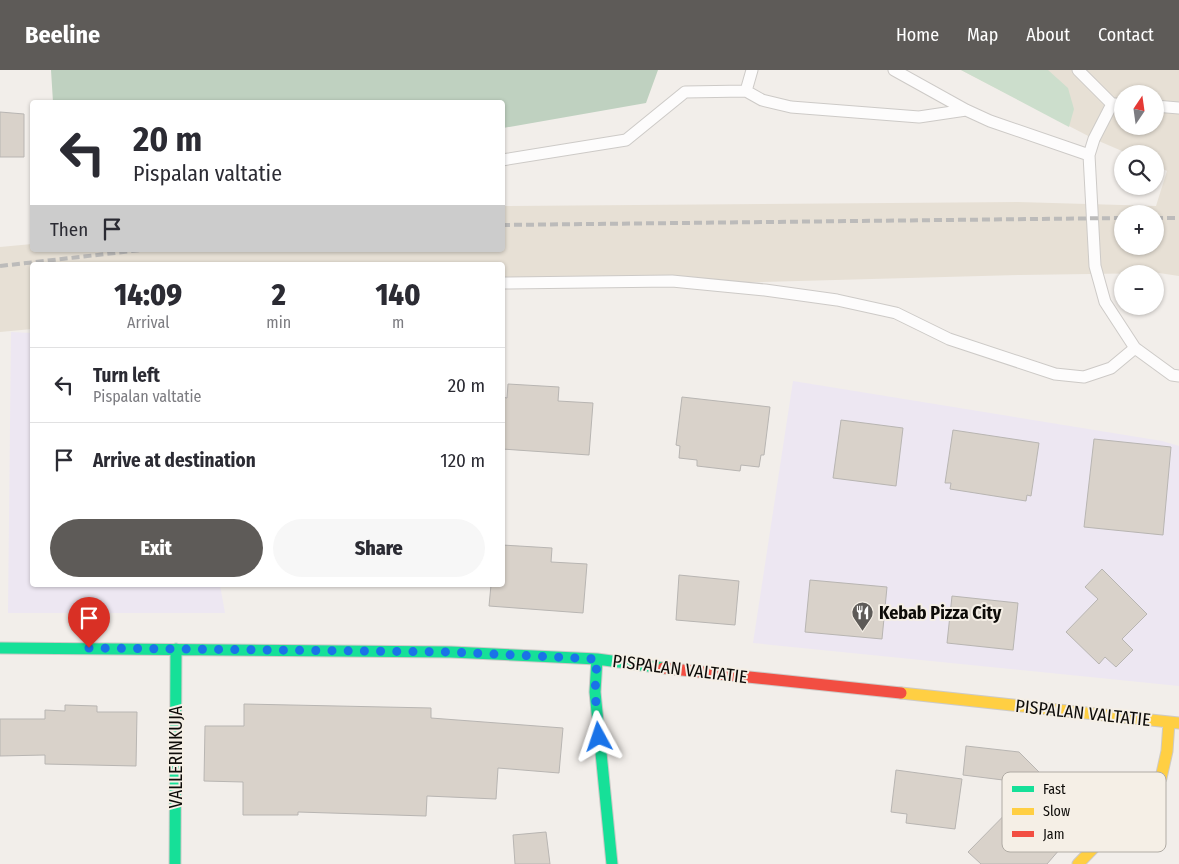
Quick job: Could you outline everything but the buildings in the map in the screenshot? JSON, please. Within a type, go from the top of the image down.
[{"type":"main road","name":"PISPALAN VALTATIE","points":[[0,648],[451,652],[597,659],[642,666],[1174,722]]},
{"type":"main road","name":"VALLERINKUJA","points":[[175,864],[176,649]]},
{"type":"main road","points":[[597,659],[595,692],[612,864]]},
{"type":"main road","points":[[1163,772],[1174,722]]},
{"type":"main road","points":[[1078,864],[1090,852]]},
{"type":"lane","points":[[746,91],[752,70]]},
{"type":"lane","points":[[894,70],[966,110],[990,121],[1089,155]]},
{"type":"lane","points":[[1078,70],[1114,101]]},
{"type":"lane","points":[[505,160],[626,140],[685,92],[746,91],[762,100],[792,107],[920,117],[966,110]]},
{"type":"lane","points":[[1164,106],[1179,107]]},
{"type":"lane","points":[[1114,109],[1094,139],[1089,155],[1095,266],[1105,302],[1135,348],[1172,375],[1179,376]]},
{"type":"lane","points":[[505,283],[672,281],[765,290],[837,300],[896,313],[949,339],[1055,374],[1084,377],[1111,368],[1135,348]]},
{"type":"shaded area","points":[[961,70],[1179,70],[1179,276],[1164,274],[1164,265],[1114,265],[1114,274],[505,289],[505,262],[30,262],[30,329],[0,332],[0,247],[30,244],[30,252],[505,252],[505,206],[1018,202],[1122,205],[1114,205],[1114,255],[1164,255],[1164,205],[1156,205],[1159,195],[1164,195],[1164,181],[1167,171],[1164,170],[1164,145],[1114,145],[1114,148]]},
{"type":"shaded area","points":[[11,332],[30,333],[30,587],[220,587],[225,613],[8,613]]},
{"type":"shaded area","points":[[793,381],[1162,441],[1179,446],[1179,686],[753,643]]},
{"type":"green space","points":[[51,70],[658,70],[646,103],[505,128],[505,100],[53,100]]},
{"type":"green space","points":[[961,70],[1048,70],[1068,88],[1074,109],[1069,127]]},
{"type":"railway","points":[[505,225],[1114,218]]},
{"type":"railway","points":[[1164,218],[1179,218]]},
{"type":"railway","points":[[35,262],[123,252]]},
{"type":"railway","points":[[0,266],[30,263]]},
{"type":"traffic: fast","points":[[0,648],[451,652],[597,659],[663,668]]},
{"type":"traffic: fast","points":[[175,864],[176,649]]},
{"type":"traffic: fast","points":[[597,659],[595,692],[612,864]]},
{"type":"traffic: slow","points":[[901,693],[1179,723]]},
{"type":"traffic: slow","points":[[1162,772],[1167,751],[1169,722]]},
{"type":"traffic: slow","points":[[1078,864],[1090,852]]},
{"type":"traffic: jam","points":[[663,668],[901,693]]},
{"type":"place","name":"Kebab Pizza City","points":[[863,632]]},
{"type":"route","points":[[89,648],[451,652],[597,659],[595,692],[599,737]]}]
